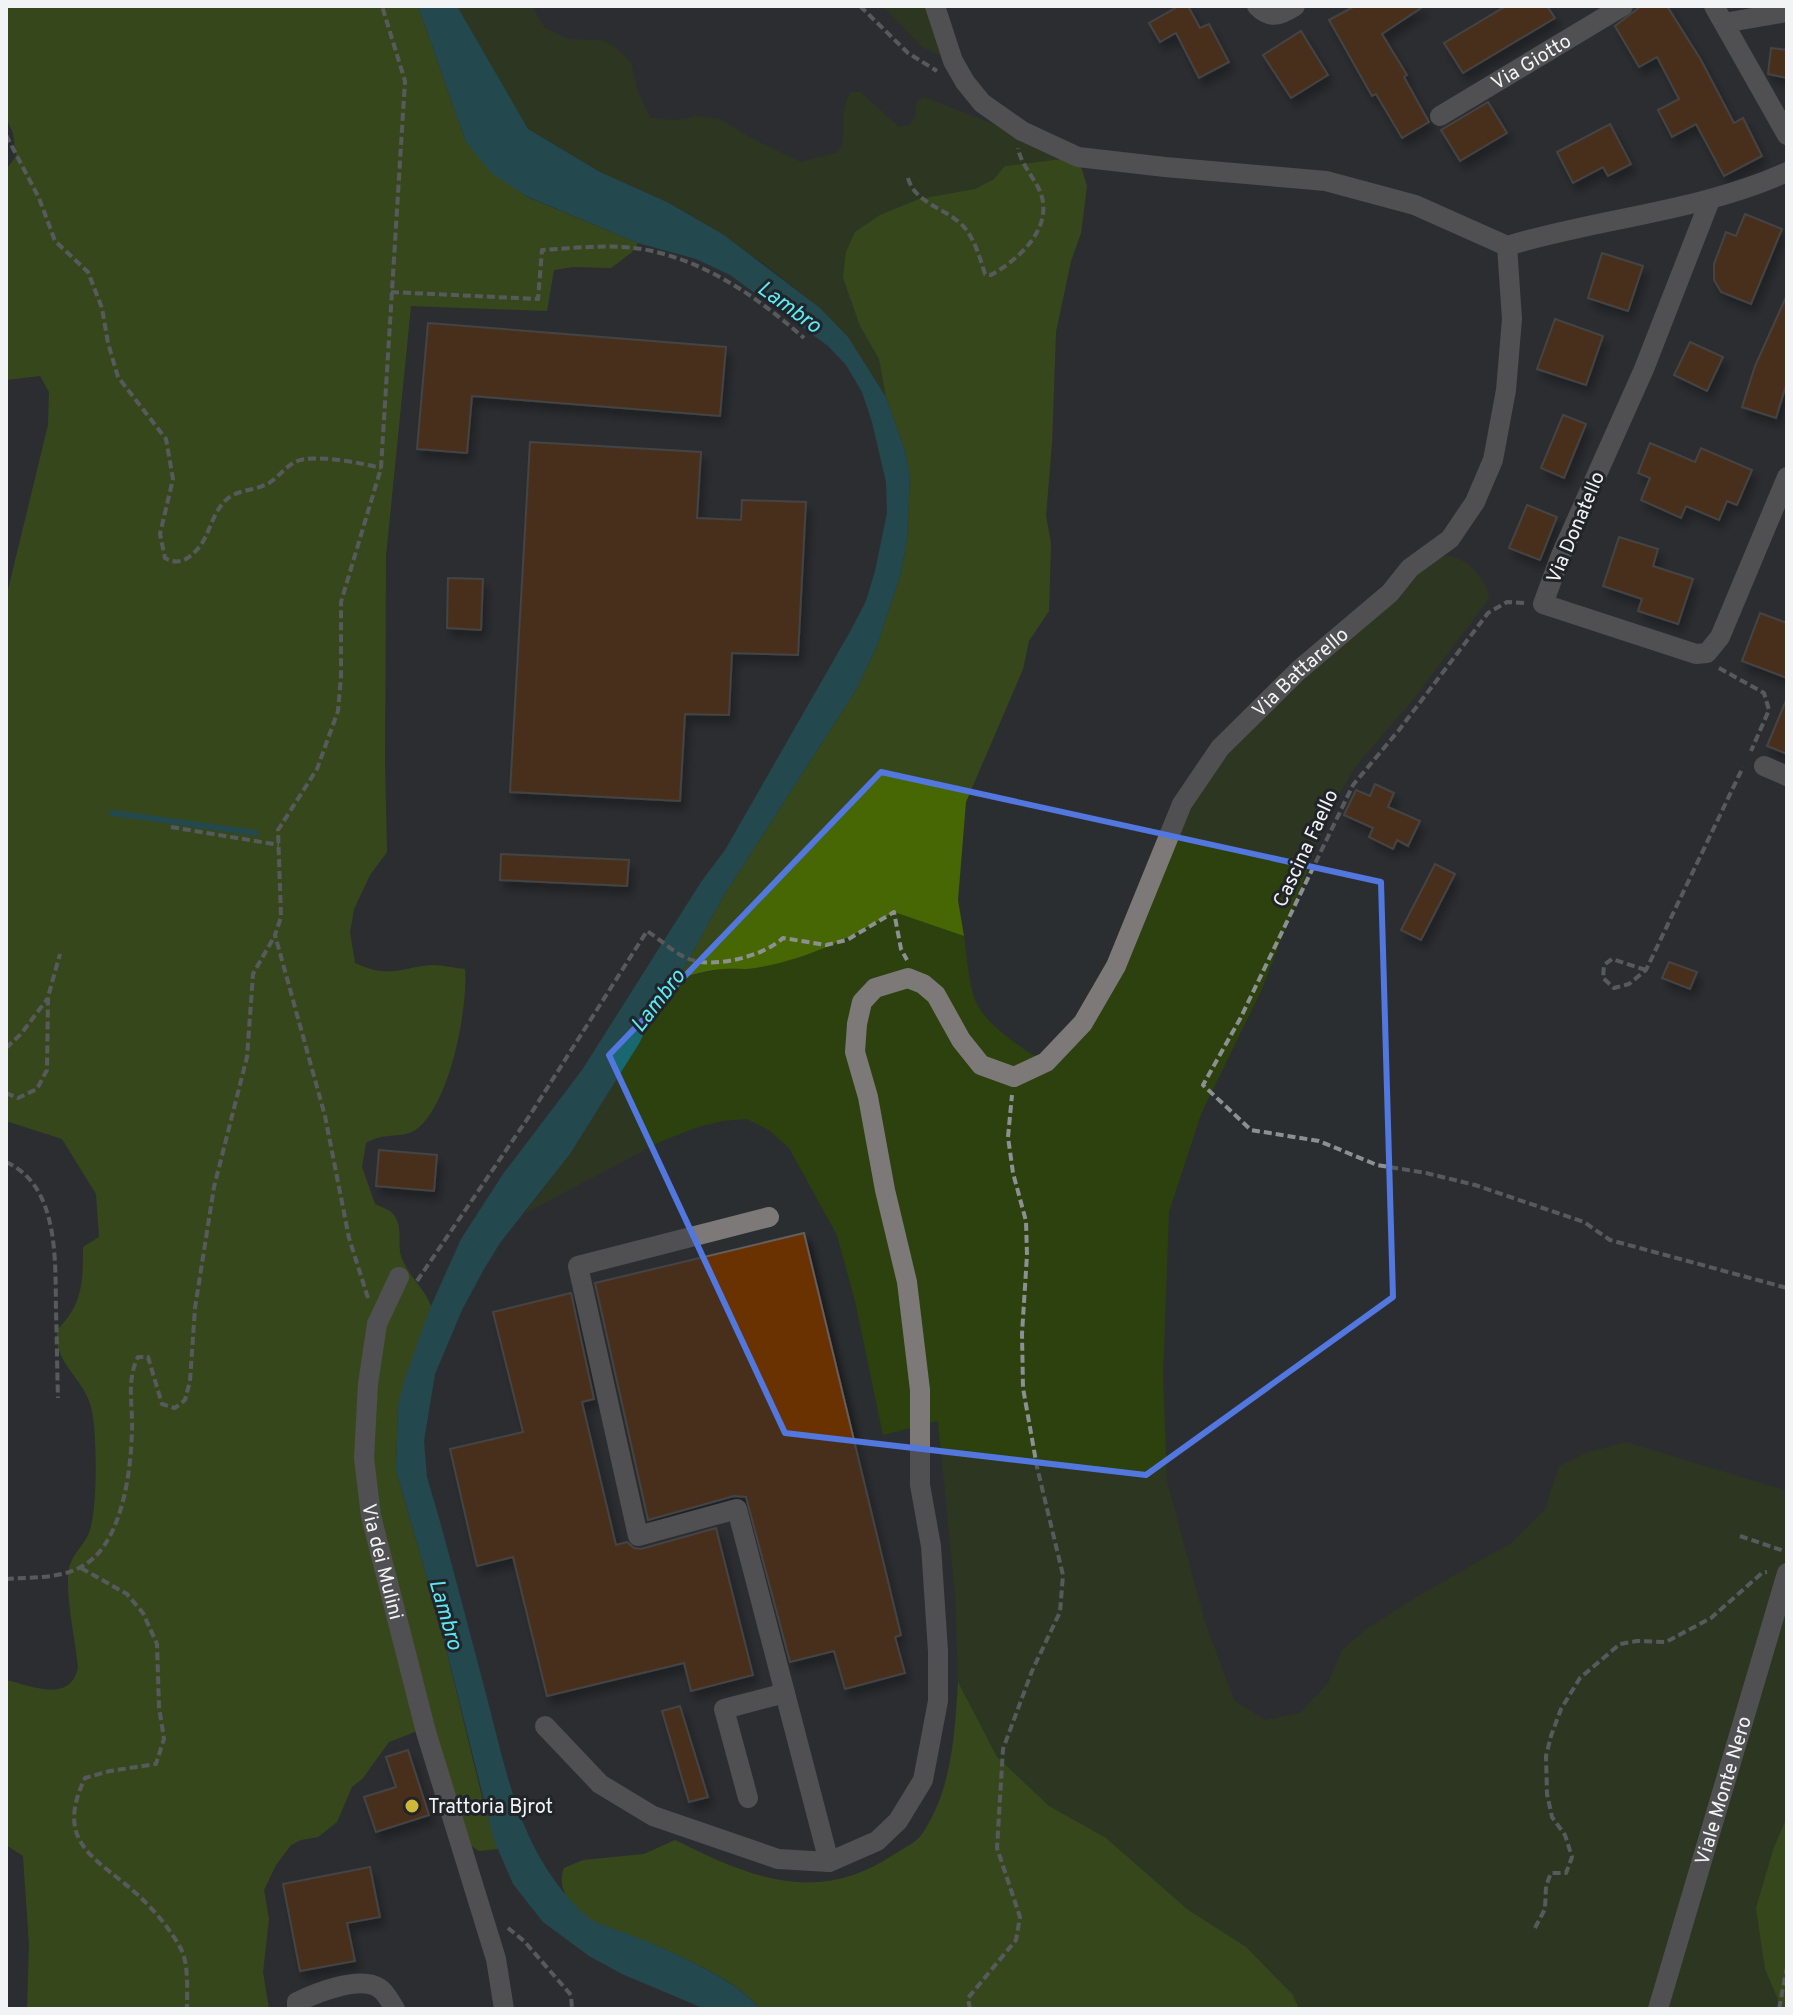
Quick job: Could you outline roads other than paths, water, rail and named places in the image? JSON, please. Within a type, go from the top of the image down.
[{"type":"street","points":[[935,6],[953,61],[976,96],[1015,126],[1078,157],[1326,181],[1415,205],[1507,246],[1552,233],[1710,200],[1782,174],[1787,195]]},
{"type":"street","points":[[1261,10],[1283,14],[1295,6]]},
{"type":"street","name":"Via Giotto","points":[[1440,116],[1623,6]]},
{"type":"street","points":[[1787,12],[1719,15],[1787,135]]},
{"type":"street","name":"Via Donatello","points":[[1710,200],[1644,369],[1561,555],[1543,604],[1696,654],[1707,653],[1720,637],[1787,477]]},
{"type":"street","name":"Via Battarello","points":[[829,1862],[877,1841],[898,1821],[923,1780],[938,1701],[931,1546],[920,1485],[920,1390],[907,1282],[885,1190],[868,1097],[855,1052],[862,1002],[875,988],[908,978],[923,984],[936,995],[961,1040],[981,1065],[1013,1081],[1046,1062],[1083,1023],[1116,966],[1182,804],[1220,748],[1299,670],[1390,593],[1410,568],[1450,539],[1475,502],[1493,460],[1506,390],[1512,319],[1507,246]]},
{"type":"street","points":[[1764,766],[1787,776]]},
{"type":"street","points":[[545,1726],[600,1784],[653,1816],[778,1859],[829,1862],[737,1509],[638,1536],[578,1266],[769,1217]]},
{"type":"street","name":"Via dei Mulini","points":[[406,1282],[377,1324],[368,1384],[364,1458],[371,1516],[426,1732],[496,1959],[504,2009]]},
{"type":"street","name":"Viale Monte Nero","points":[[1658,2009],[1781,1572]]},
{"type":"street","points":[[748,1798],[724,1709],[785,1693]]},
{"type":"street","points":[[297,2009],[297,2002],[313,1994],[343,1986],[369,1984],[382,1989],[395,2009]]},
{"type":"water","name":"Lambro","points":[[418,6],[457,6],[528,129],[600,172],[667,202],[724,235],[820,308],[848,337],[886,397],[905,451],[910,477],[907,540],[901,573],[877,646],[856,690],[723,897],[683,970],[659,999],[640,1042],[570,1154],[500,1243],[484,1269],[462,1310],[435,1374],[424,1441],[427,1477],[509,1781],[518,1810],[544,1865],[562,1890],[589,1918],[718,1976],[749,1997],[760,2009],[705,2009],[622,1974],[589,1956],[543,1922],[513,1884],[494,1840],[438,1616],[396,1470],[398,1406],[431,1306],[461,1239],[503,1174],[582,1070],[701,882],[725,850],[851,630],[866,601],[875,571],[887,513],[886,482],[862,392],[846,365],[828,346],[730,275],[696,259],[638,243],[528,197],[491,173],[466,142]]},
{"type":"waterway","points":[[112,813],[256,833]]},
{"type":"place","name":"Trattoria Bjrot","points":[[412,1806]]}]
